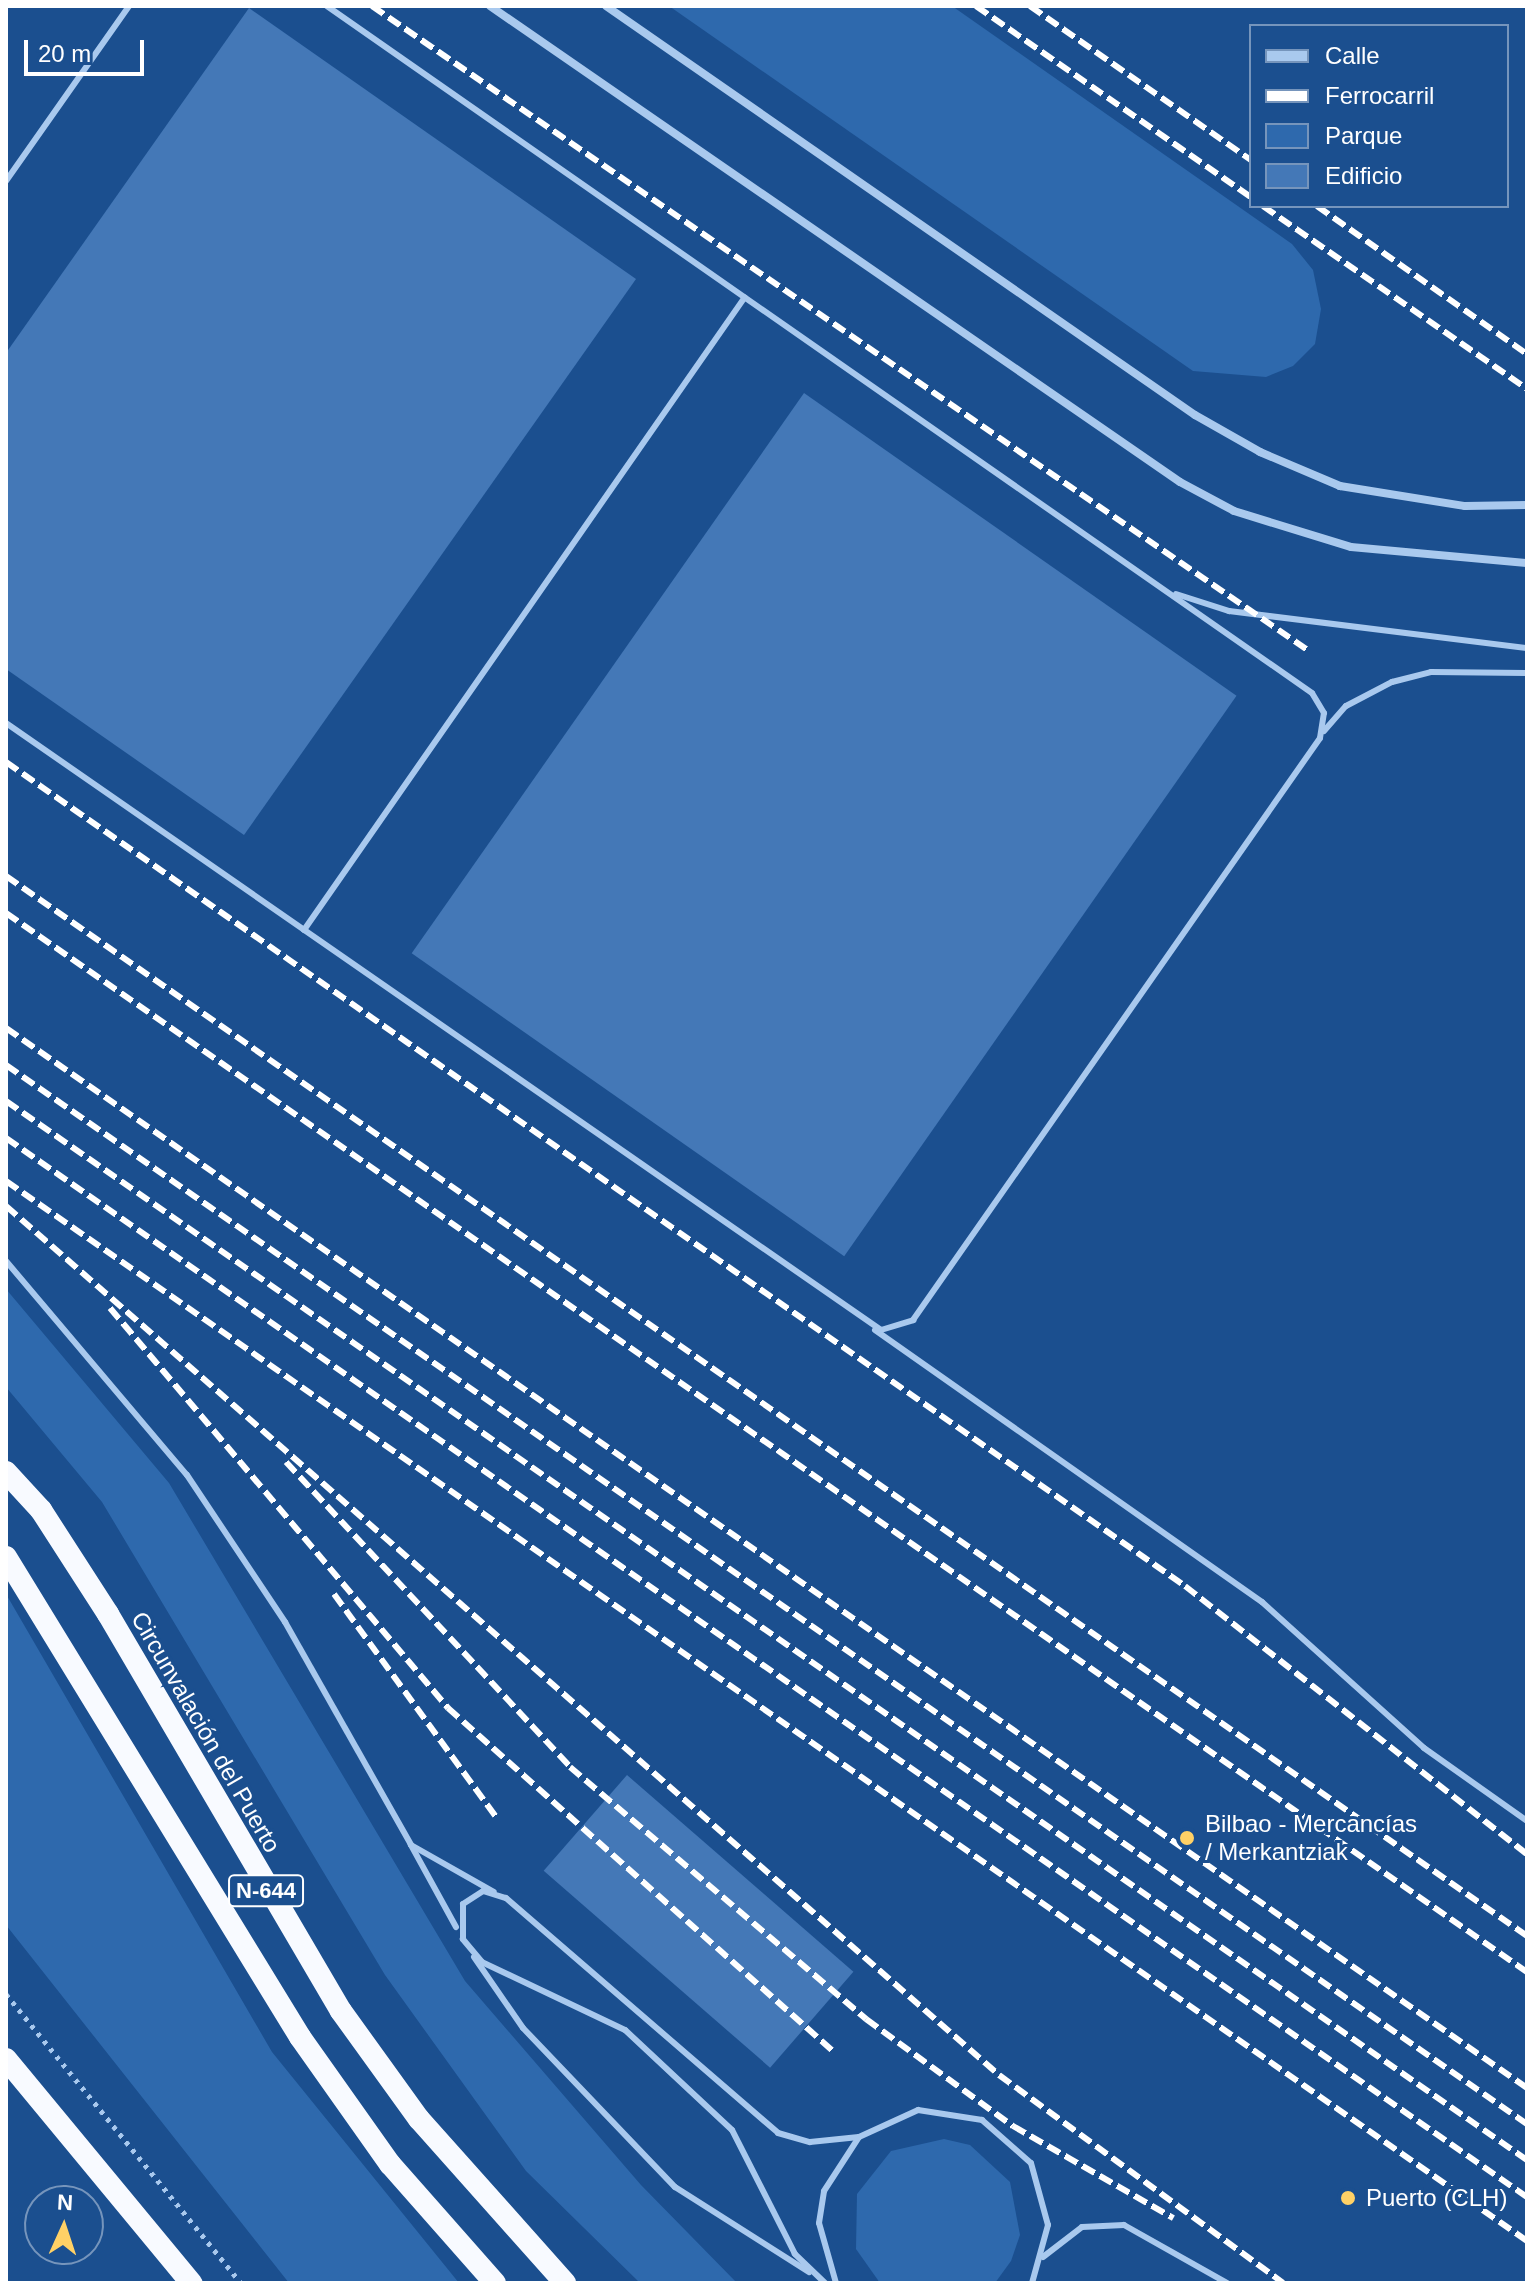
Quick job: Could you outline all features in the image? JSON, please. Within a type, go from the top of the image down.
[{"type":"highway","name":"Circunvalación del Puerto","points":[[6,1472],[41,1510],[108,1614],[341,2011],[419,2119],[565,2283]]},
{"type":"highway","name":"N-644","points":[[6,1557],[300,2037],[390,2164],[495,2283]]},
{"type":"highway","points":[[6,2059],[191,2283]]},
{"type":"street","points":[[490,6],[1180,482],[1234,511],[1351,547],[1527,563]]},
{"type":"street","points":[[606,6],[1195,415],[1260,452],[1340,486],[1465,506],[1527,505]]},
{"type":"lane","points":[[6,181],[129,6]]},
{"type":"lane","points":[[327,6],[1312,693],[1324,713],[1320,738]]},
{"type":"lane","points":[[304,930],[745,297]]},
{"type":"lane","points":[[1160,587],[1229,611],[1527,648]]},
{"type":"lane","points":[[868,1326],[894,1330],[913,1320],[1320,738],[1346,706],[1392,682],[1431,672],[1527,673]]},
{"type":"lane","points":[[6,723],[1251,1594],[1424,1748],[1527,1821]]},
{"type":"lane","points":[[6,1261],[187,1475],[285,1622],[463,1939],[523,2028],[675,2187],[825,2283]]},
{"type":"lane","points":[[411,1845],[496,1893],[778,2133],[829,2143],[859,2137],[918,2110],[951,2111],[1010,2138],[1044,2193],[1043,2257],[1032,2283]]},
{"type":"lane","points":[[496,1893],[463,1904],[463,1939],[499,1973],[583,2006],[655,2055],[744,2144],[795,2254],[815,2276]]},
{"type":"lane","points":[[836,2283],[819,2223],[824,2191],[859,2137]]},
{"type":"lane","points":[[1043,2257],[1068,2234],[1097,2225],[1124,2225],[1183,2252],[1227,2283]]},
{"type":"path","points":[[6,1994],[241,2283]]},
{"type":"green space","points":[[669,6],[952,6],[1292,244],[1313,270],[1321,309],[1315,344],[1293,366],[1266,377],[1193,371]]},
{"type":"green space","points":[[6,1289],[169,1483],[465,1981],[641,2185],[737,2283],[640,2283],[526,2171],[385,1975],[102,1502],[6,1387]]},
{"type":"green space","points":[[6,1594],[272,2052],[459,2283],[289,2283],[6,1925]]},
{"type":"green space","points":[[944,2139],[970,2145],[1010,2182],[1020,2235],[1011,2261],[995,2283],[880,2283],[856,2249],[857,2194],[891,2151]]},
{"type":"building","points":[[249,8],[636,279],[244,835],[6,669],[6,353]]},
{"type":"building","points":[[804,393],[1237,696],[844,1256],[412,953]]},
{"type":"building","points":[[627,1775],[853,1972],[770,2068],[544,1871]]},
{"type":"railway","points":[[372,6],[1309,651]]},
{"type":"railway","points":[[976,6],[1249,196]]},
{"type":"railway","points":[[1030,6],[1249,159]]},
{"type":"railway","points":[[1266,208],[1527,389]]},
{"type":"railway","points":[[1320,208],[1527,354]]},
{"type":"railway","points":[[6,762],[1185,1586],[1527,1854]]},
{"type":"railway","points":[[6,876],[1527,1936]]},
{"type":"railway","points":[[6,913],[1527,1972]]},
{"type":"railway","points":[[6,1028],[1527,2088]]},
{"type":"railway","points":[[6,1065],[1527,2124]]},
{"type":"railway","points":[[6,1101],[1527,2160]]},
{"type":"railway","points":[[6,1138],[1527,2197]]},
{"type":"railway","points":[[6,1181],[1527,2241]]},
{"type":"railway","points":[[6,1206],[999,2075],[1283,2283]]},
{"type":"railway","points":[[110,1308],[448,1708],[834,2052]]},
{"type":"railway","points":[[286,1462],[570,1767],[866,2019],[1013,2126],[1173,2218]]},
{"type":"railway","points":[[334,1594],[497,1818]]},
{"type":"place","name":"Bilbao - Mercancías / Merkantziak","points":[[1187,1838]]},
{"type":"place","name":"Puerto (CLH)","points":[[1348,2198]]}]
